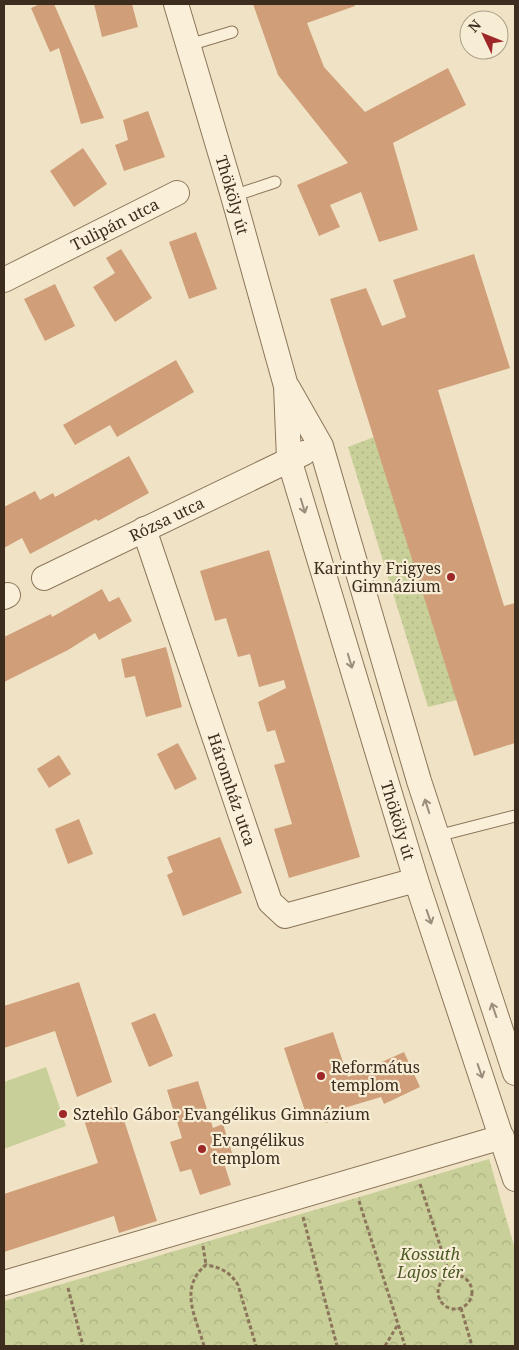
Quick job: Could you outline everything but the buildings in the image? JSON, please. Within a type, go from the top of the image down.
[{"type":"street","name":"Thököly út","points":[[176,4],[233,196],[286,386],[289,459],[416,880],[515,1178]]},
{"type":"street","name":"Tulipán utca","points":[[4,280],[177,194]]},
{"type":"street","name":"Thököly út","points":[[286,386],[321,446],[416,772],[515,1073]]},
{"type":"street","points":[[289,459],[321,446]]},
{"type":"street","name":"Rózsa utca","points":[[44,578],[289,459]]},
{"type":"street","name":"Háromház utca","points":[[144,529],[270,902],[285,916],[416,880]]},
{"type":"street","points":[[4,1283],[502,1137]]},
{"type":"lane","points":[[189,45],[232,32]]},
{"type":"lane","points":[[233,196],[275,182]]},
{"type":"lane","points":[[437,836],[515,816]]},
{"type":"path","points":[[414,1164],[450,1276]]},
{"type":"path","points":[[353,1181],[405,1346]]},
{"type":"path","points":[[297,1197],[337,1346]]},
{"type":"path","points":[[204,1346],[190,1295],[195,1276],[206,1265],[220,1268],[234,1278],[238,1285],[256,1346]]},
{"type":"path","points":[[63,1266],[83,1346]]},
{"type":"path","points":[[450,1276],[462,1276],[472,1289],[470,1301],[461,1308],[450,1308],[441,1302],[439,1298],[441,1282],[450,1276]]},
{"type":"path","points":[[461,1308],[472,1346]]},
{"type":"path","points":[[385,1346],[398,1325]]},
{"type":"green space","points":[[374,437],[457,700],[428,707],[348,447]]},
{"type":"green space","points":[[46,1067],[66,1126],[4,1149],[4,1082]]},
{"type":"green space","name":"Kossuth Lajos tér","points":[[489,1159],[515,1249],[515,1346],[4,1346],[4,1301]]},
{"type":"place","name":"Karinthy Frigyes Gimnázium","points":[[451,577]]},
{"type":"place","name":"Református templom","points":[[321,1076]]},
{"type":"place","name":"Sztehlo Gábor Evangélikus Gimnázium","points":[[63,1114]]},
{"type":"place","name":"Evangélikus templom","points":[[202,1149]]}]
